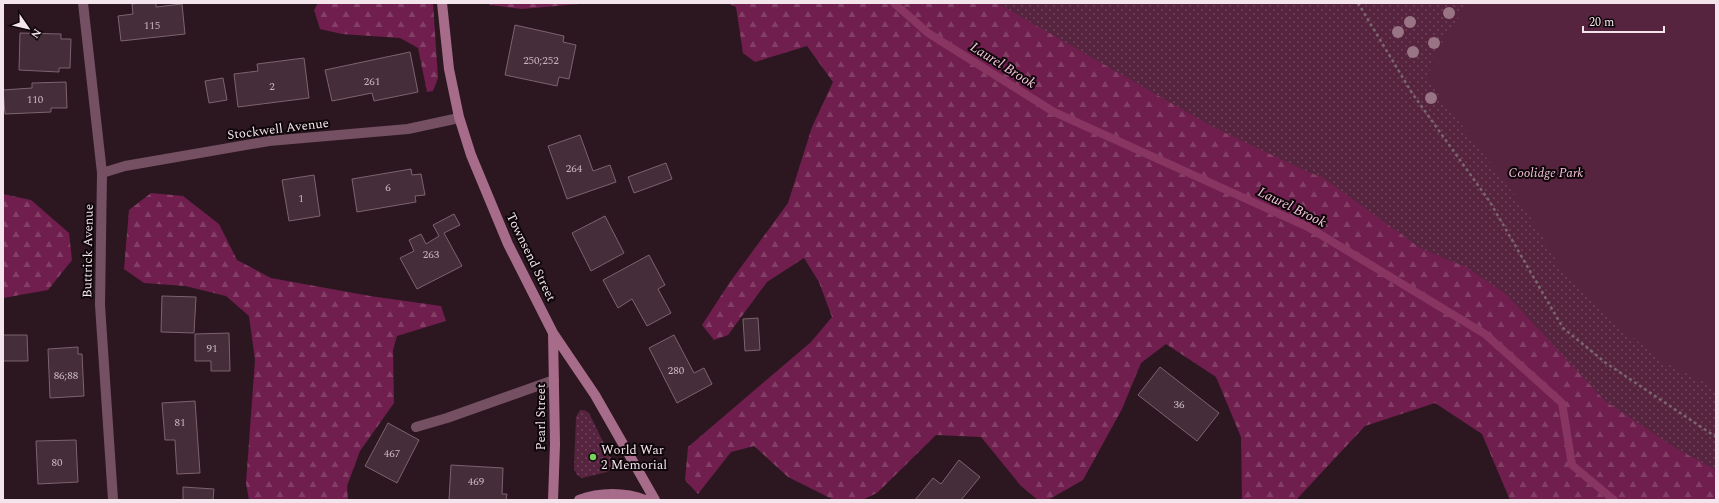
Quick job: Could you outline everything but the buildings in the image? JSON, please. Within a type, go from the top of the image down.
[{"type":"street","name":"Buttrick Avenue","points":[[83,3],[102,173],[100,305],[113,500]]},
{"type":"street","name":"Townsend Street","points":[[442,3],[449,69],[459,118],[471,154],[508,244],[554,333],[595,396],[655,500]]},
{"type":"street","name":"Stockwell Avenue","points":[[102,173],[125,166],[269,141],[408,129],[459,118]]},
{"type":"street","name":"Pearl Street","points":[[553,500],[555,444],[554,333]]},
{"type":"street","points":[[416,427],[447,418],[554,380]]},
{"type":"street","points":[[579,500],[590,496],[618,494],[645,500]]},
{"type":"path","points":[[1358,3],[1412,93],[1490,202],[1563,328],[1606,363],[1716,437]]},
{"type":"green space","points":[[318,3],[433,3],[438,78],[433,91],[427,92],[418,48],[400,38],[342,34],[320,29],[314,10]]},
{"type":"green space","points":[[489,3],[590,3],[522,9],[490,5]]},
{"type":"green space","points":[[728,3],[997,3],[1213,127],[1310,173],[1322,177],[1420,248],[1466,267],[1507,295],[1605,401],[1677,449],[1716,470],[1716,500],[1510,500],[1482,434],[1435,403],[1365,426],[1296,500],[1242,500],[1241,437],[1216,377],[1166,344],[1141,363],[1122,409],[1083,480],[1048,500],[1038,500],[1021,486],[981,437],[936,435],[877,493],[862,500],[834,500],[788,477],[754,446],[731,452],[698,494],[685,480],[688,447],[811,342],[832,317],[819,282],[804,258],[767,282],[728,335],[714,340],[702,325],[730,282],[788,203],[812,127],[833,82],[807,46],[755,62],[743,53],[736,7]]},
{"type":"green space","name":"Coolidge Park","points":[[894,3],[1716,3],[1716,500]]},
{"type":"green space","points":[[1468,3],[1716,3],[1716,388],[1666,363],[1618,326],[1561,268],[1528,213],[1427,79],[1435,53]]},
{"type":"green space","points":[[151,193],[183,196],[219,224],[237,260],[271,278],[370,296],[441,306],[446,321],[397,336],[393,350],[394,403],[360,451],[347,486],[348,500],[249,500],[246,483],[255,360],[249,316],[226,296],[185,286],[144,283],[124,269],[129,210]]},
{"type":"green space","points":[[3,194],[31,200],[69,233],[72,260],[48,290],[3,298]]},
{"type":"green space","points":[[580,410],[584,410],[589,413],[612,460],[611,468],[607,472],[582,478],[577,475],[574,469],[576,417]]},
{"type":"waterway","name":"Laurel Brook","points":[[894,3],[928,33],[1054,112],[1308,227],[1485,334],[1562,403],[1572,465],[1614,500]]},
{"type":"place","name":"World War 2 Memorial","points":[[593,457]]}]
